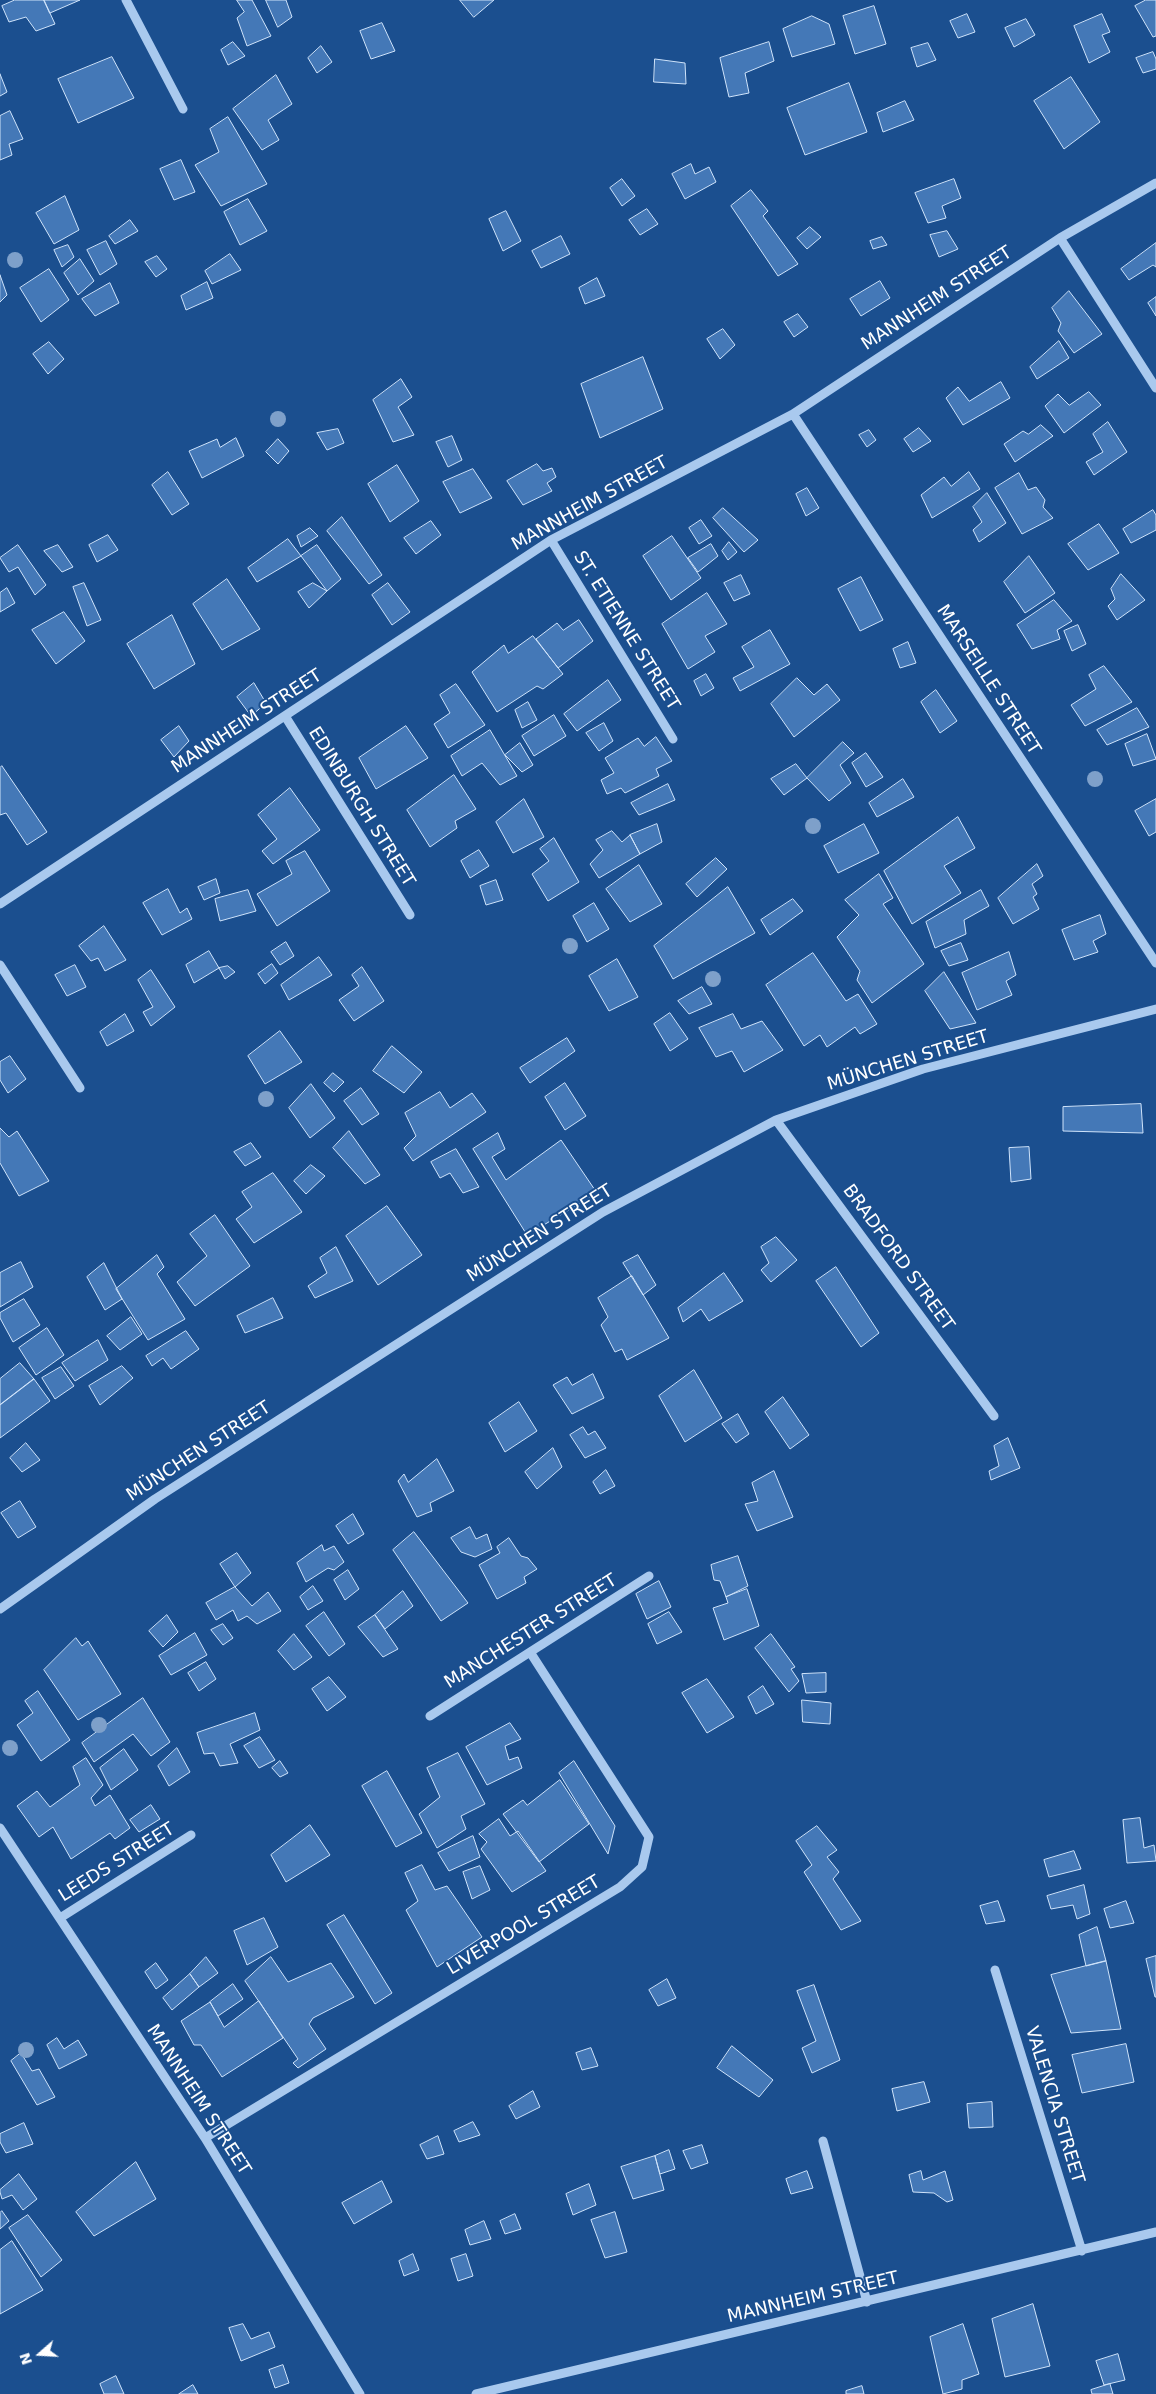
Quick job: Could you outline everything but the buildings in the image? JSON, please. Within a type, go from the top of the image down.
[{"type":"street","points":[[126,0],[183,109]]},
{"type":"street","name":"MANNHEIM STREET","points":[[0,904],[551,540],[793,414],[1060,238],[1156,183]]},
{"type":"street","points":[[1060,238],[1156,388]]},
{"type":"street","name":"MARSEILLE STREET","points":[[793,414],[1156,963]]},
{"type":"street","name":"ST. ETIENNE STREET","points":[[551,540],[673,738]]},
{"type":"street","name":"EDINBURGH STREET","points":[[285,716],[410,916]]},
{"type":"street","points":[[0,965],[80,1088]]},
{"type":"street","name":"MÜNCHEN STREET","points":[[0,1609],[155,1498],[603,1212],[776,1120],[923,1069],[1156,1009]]},
{"type":"street","name":"BRADFORD STREET","points":[[776,1120],[994,1416]]},
{"type":"street","name":"MANCHESTER STREET","points":[[430,1716],[649,1576]]},
{"type":"street","name":"LIVERPOOL STREET","points":[[205,2138],[620,1887],[642,1867],[649,1837],[530,1652]]},
{"type":"street","name":"MANNHEIM STREET","points":[[0,1828],[205,2138],[360,2394]]},
{"type":"street","name":"LEEDS STREET","points":[[60,1918],[191,1835]]},
{"type":"street","name":"VALENCIA STREET","points":[[995,1970],[1082,2250]]},
{"type":"street","points":[[823,2141],[867,2302]]},
{"type":"street","name":"MANNHEIM STREET","points":[[476,2394],[1156,2232]]}]
